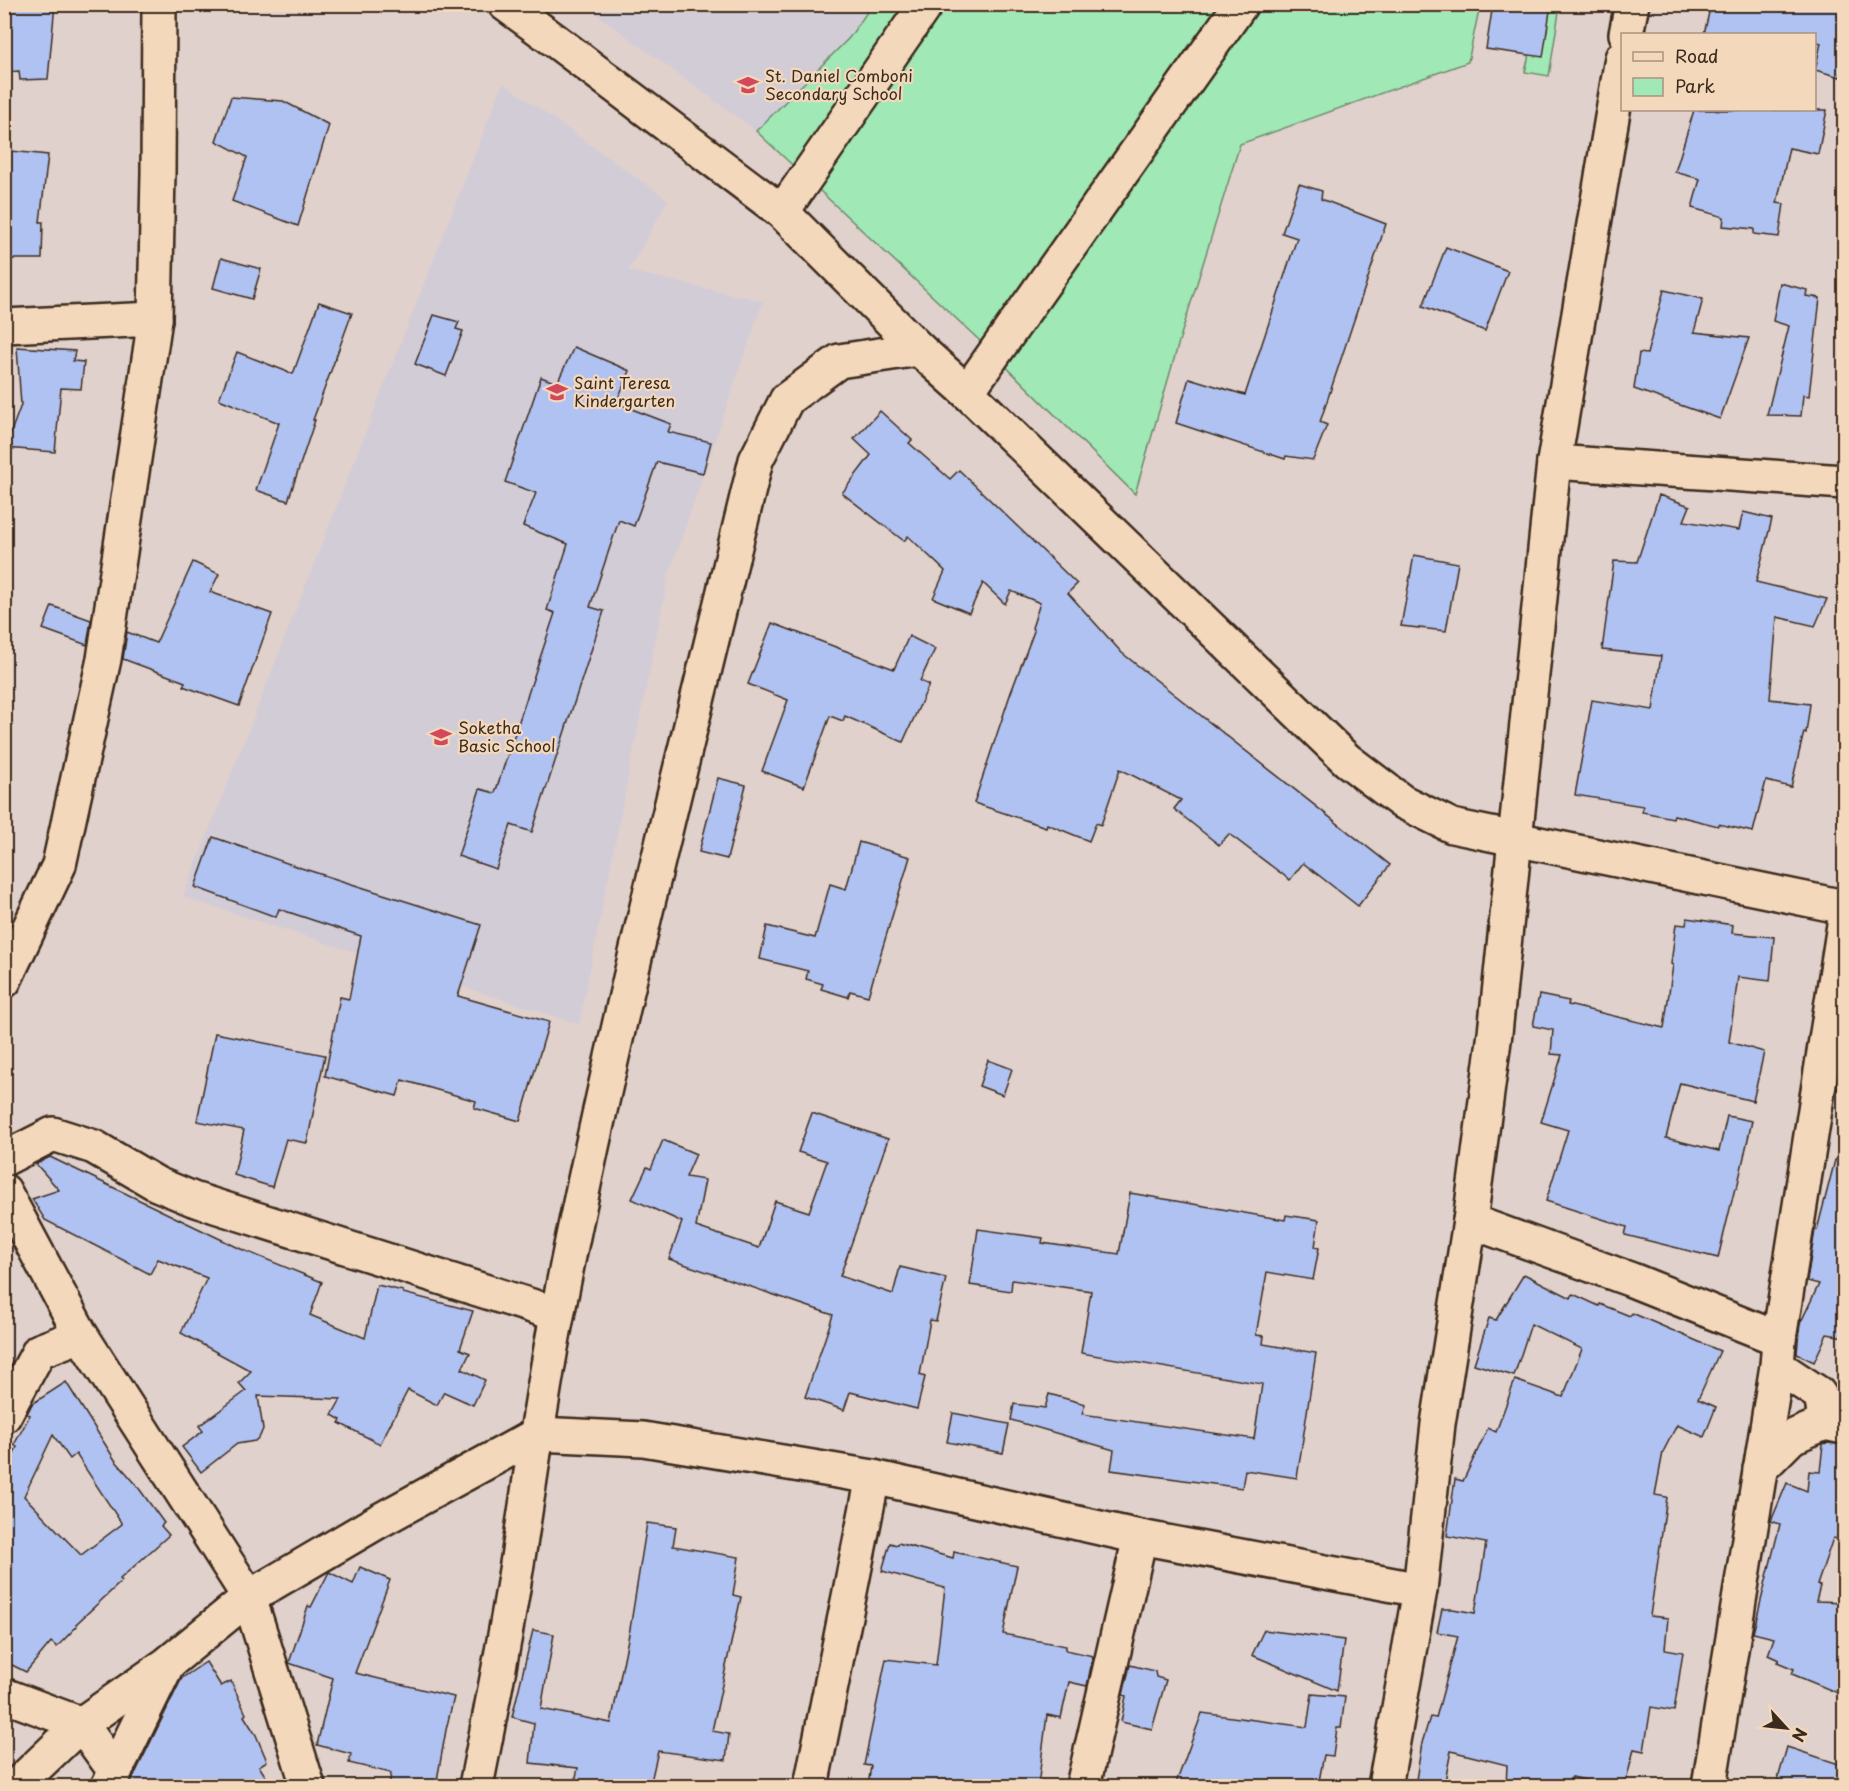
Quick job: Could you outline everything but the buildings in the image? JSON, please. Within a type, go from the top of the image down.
[{"type":"street","points":[[4,981],[59,865],[104,659],[155,319],[159,4]]},
{"type":"street","points":[[505,4],[782,212],[919,349],[967,392],[1347,760],[1401,801],[1452,826],[1845,907]]},
{"type":"street","points":[[782,212],[926,4]]},
{"type":"street","points":[[967,392],[1242,4]]},
{"type":"street","points":[[1626,33],[1632,4]]},
{"type":"street","points":[[1386,1786],[1420,1590],[1438,1424],[1470,1221],[1495,1033],[1554,462],[1621,70]]},
{"type":"street","points":[[4,326],[155,319]]},
{"type":"street","points":[[476,1786],[505,1639],[557,1314],[609,1063],[756,460],[787,399],[839,361],[919,349]]},
{"type":"street","points":[[1554,462],[1845,482]]},
{"type":"street","points":[[1709,1786],[1845,925]]},
{"type":"street","points":[[4,1159],[53,1134],[94,1147],[157,1184],[193,1199],[557,1314]]},
{"type":"street","points":[[4,1191],[81,1335],[249,1597],[308,1786]]},
{"type":"street","points":[[1470,1221],[1632,1280],[1778,1352],[1818,1393],[1835,1425],[1792,1437],[1760,1469]]},
{"type":"street","points":[[4,1416],[39,1351],[81,1335]]},
{"type":"street","points":[[16,1786],[81,1724],[167,1664],[249,1597],[376,1522],[538,1434],[643,1439],[873,1477],[1140,1537],[1420,1590]]},
{"type":"street","points":[[810,1786],[873,1477]]},
{"type":"street","points":[[1083,1786],[1140,1537]]},
{"type":"street","points":[[111,1779],[167,1664]]},
{"type":"street","points":[[4,1695],[81,1724],[111,1779]]},
{"type":"shaded area","name":"St. Daniel Comboni Secondary School","points":[[584,5],[872,5],[850,38],[756,131]]},
{"type":"shaded area","points":[[503,83],[668,200],[628,271],[763,301],[668,577],[579,1024],[183,897]]},
{"type":"green space","points":[[872,5],[1480,5],[1468,62],[1240,144],[1135,494],[979,340],[756,131],[849,38]]},
{"type":"green space","points":[[1541,5],[1560,5],[1549,76],[1525,72]]},
{"type":"place","name":"St. Daniel Comboni Secondary School","points":[[748,85]]},
{"type":"place","name":"Saint Teresa Kindergarten","points":[[557,392]]},
{"type":"place","name":"Soketha Basic School","points":[[441,737]]}]
